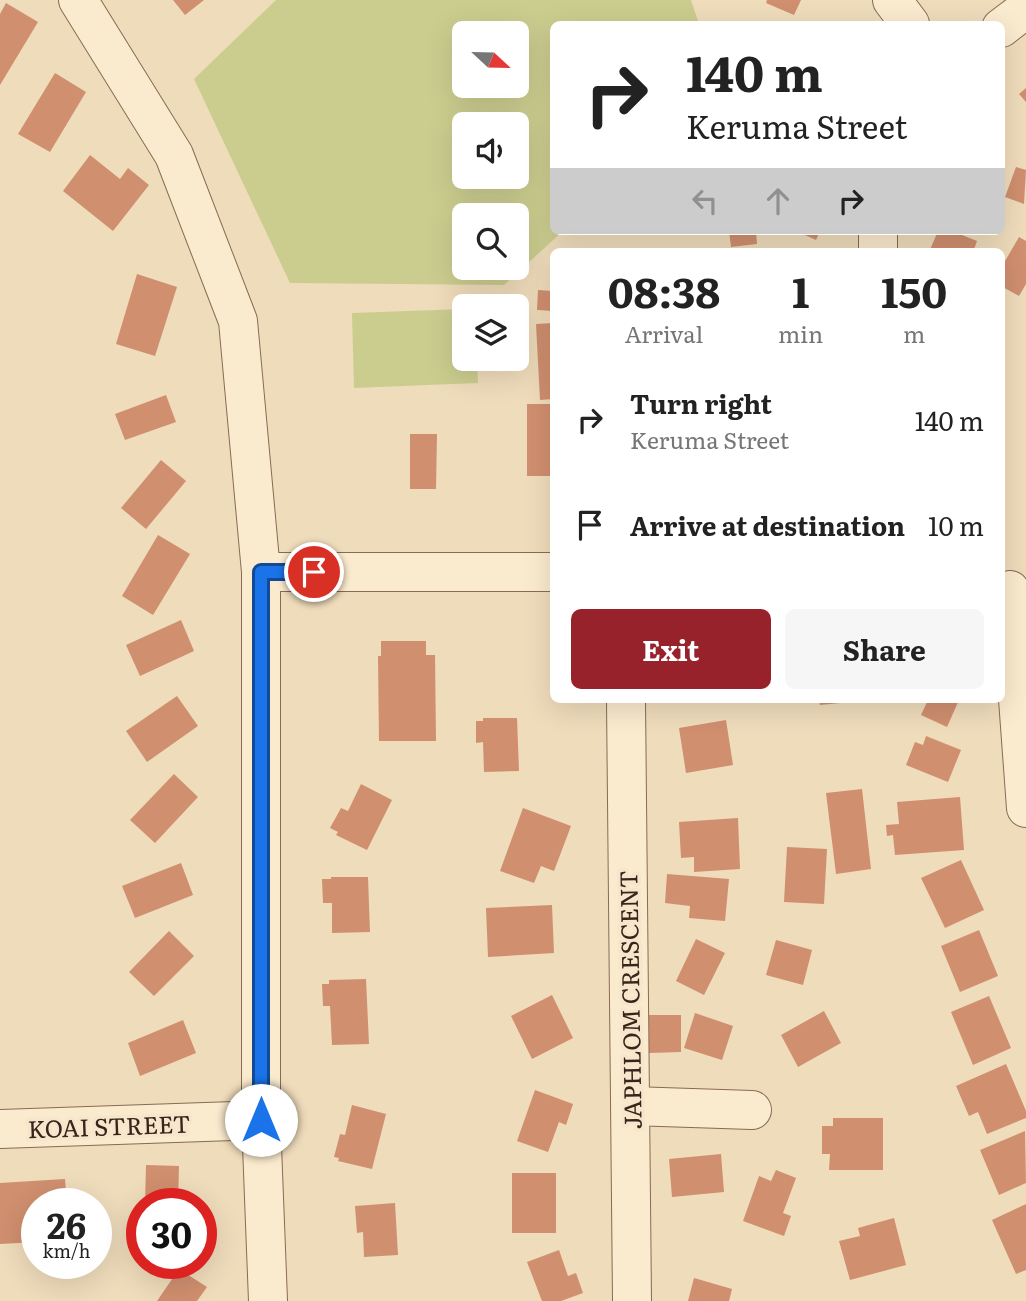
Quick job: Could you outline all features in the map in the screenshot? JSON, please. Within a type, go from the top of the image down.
[{"type":"street","points":[[78,0],[174,155],[238,321],[261,572],[261,1120],[268,1301]]},
{"type":"street","points":[[892,0],[908,21]]},
{"type":"street","points":[[1005,25],[1026,9]]},
{"type":"street","points":[[261,572],[550,572]]},
{"type":"street","points":[[1012,590],[1026,808]]},
{"type":"street","name":"JAPHLOM CRESCENT","points":[[626,703],[632,1301]]},
{"type":"street","points":[[631,1106],[752,1110]]},
{"type":"street","name":"KOAI STREET","points":[[0,1129],[261,1120]]},
{"type":"green space","points":[[276,0],[691,0],[698,21],[550,21],[550,235],[559,235],[529,262],[529,203],[452,203],[452,280],[509,280],[504,285],[290,283],[194,79]]},
{"type":"green space","points":[[452,309],[452,371],[478,371],[478,383],[354,388],[352,313]]},
{"type":"building","points":[[173,0],[204,0],[185,15]]},
{"type":"building","points":[[767,0],[801,0],[794,15],[766,3]]},
{"type":"building","points":[[6,3],[38,22],[0,85],[0,14]]},
{"type":"building","points":[[55,73],[86,92],[50,152],[18,134]]},
{"type":"building","points":[[1026,88],[1026,102],[1019,94]]},
{"type":"building","points":[[90,155],[120,179],[128,168],[149,185],[113,231],[63,191]]},
{"type":"building","points":[[1016,167],[1026,170],[1024,204],[1005,197]]},
{"type":"building","points":[[730,235],[756,235],[757,244],[731,247]]},
{"type":"building","points":[[805,235],[818,235],[816,240]]},
{"type":"building","points":[[936,235],[962,235],[977,241],[974,248],[931,248]]},
{"type":"building","points":[[1019,237],[1026,241],[1026,284],[1019,296],[1005,288],[1005,261]]},
{"type":"building","points":[[137,274],[177,287],[155,356],[116,344]]},
{"type":"building","points":[[538,290],[550,291],[550,311],[537,310]]},
{"type":"building","points":[[550,323],[550,399],[540,400],[536,324]]},
{"type":"building","points":[[166,395],[176,422],[125,440],[115,414]]},
{"type":"building","points":[[527,404],[550,404],[550,476],[527,476]]},
{"type":"building","points":[[410,434],[437,434],[436,489],[410,489]]},
{"type":"building","points":[[161,460],[186,481],[146,529],[121,508]]},
{"type":"building","points":[[158,535],[190,554],[153,615],[122,596]]},
{"type":"building","points":[[181,620],[194,651],[140,676],[126,645]]},
{"type":"building","points":[[381,641],[426,641],[426,655],[435,655],[436,741],[379,741],[378,656],[381,656]]},
{"type":"building","points":[[177,696],[198,726],[147,762],[126,731]]},
{"type":"building","points":[[927,703],[958,703],[947,727],[921,715]]},
{"type":"building","points":[[483,718],[517,718],[519,771],[484,772],[483,742],[476,743],[476,721],[483,721]]},
{"type":"building","points":[[726,720],[733,765],[686,773],[679,728]]},
{"type":"building","points":[[926,736],[961,750],[948,782],[906,765],[915,742],[923,745]]},
{"type":"building","points":[[174,774],[198,797],[155,843],[130,820]]},
{"type":"building","points":[[361,784],[392,800],[367,850],[336,835],[338,832],[330,828],[341,808],[348,811]]},
{"type":"building","points":[[862,789],[871,869],[836,874],[826,793]]},
{"type":"building","points":[[960,797],[964,850],[895,855],[893,835],[887,836],[886,825],[899,824],[897,802]]},
{"type":"building","points":[[523,808],[571,826],[554,871],[541,866],[534,883],[500,871]]},
{"type":"building","points":[[738,818],[740,869],[694,872],[694,857],[681,858],[679,822]]},
{"type":"building","points":[[787,847],[827,849],[824,904],[784,902]]},
{"type":"building","points":[[961,860],[984,910],[945,928],[921,878]]},
{"type":"building","points":[[181,863],[193,895],[135,918],[122,886]]},
{"type":"building","points":[[667,874],[729,879],[725,921],[689,918],[690,906],[665,903]]},
{"type":"building","points":[[368,877],[370,932],[332,933],[332,903],[323,903],[322,879]]},
{"type":"building","points":[[552,905],[554,953],[488,957],[486,908]]},
{"type":"building","points":[[979,930],[998,976],[960,992],[941,946]]},
{"type":"building","points":[[169,931],[194,956],[154,996],[129,972]]},
{"type":"building","points":[[696,939],[725,953],[704,995],[676,981]]},
{"type":"building","points":[[776,940],[812,950],[803,985],[766,975]]},
{"type":"building","points":[[366,979],[369,1044],[332,1045],[330,1006],[323,1006],[322,984],[329,984],[329,980]]},
{"type":"building","points":[[552,995],[573,1038],[532,1059],[511,1016]]},
{"type":"building","points":[[989,996],[1011,1048],[973,1065],[951,1012]]},
{"type":"building","points":[[824,1011],[841,1043],[798,1067],[781,1035]]},
{"type":"building","points":[[695,1013],[733,1026],[722,1060],[684,1048]]},
{"type":"building","points":[[649,1015],[681,1015],[681,1052],[649,1053]]},
{"type":"building","points":[[183,1020],[196,1053],[140,1076],[128,1043]]},
{"type":"building","points":[[1006,1064],[1026,1111],[1026,1118],[987,1134],[978,1112],[969,1116],[956,1086]]},
{"type":"building","points":[[535,1090],[573,1104],[566,1125],[559,1122],[548,1152],[517,1141]]},
{"type":"building","points":[[352,1105],[386,1114],[372,1169],[338,1161],[339,1158],[334,1157],[340,1134],[345,1135]]},
{"type":"building","points":[[833,1118],[883,1118],[883,1170],[829,1170],[830,1154],[822,1154],[822,1126],[833,1126]]},
{"type":"building","points":[[1025,1131],[1026,1183],[999,1195],[980,1150]]},
{"type":"building","points":[[721,1154],[724,1192],[672,1197],[669,1159]]},
{"type":"building","points":[[146,1165],[179,1166],[178,1188],[145,1188]]},
{"type":"building","points":[[776,1170],[796,1178],[783,1213],[791,1216],[784,1236],[743,1221],[759,1176],[771,1181]]},
{"type":"building","points":[[512,1173],[556,1173],[556,1233],[512,1233]]},
{"type":"building","points":[[65,1179],[66,1188],[21,1188],[21,1243],[0,1244],[0,1183]]},
{"type":"building","points":[[395,1203],[398,1255],[364,1257],[363,1232],[357,1233],[355,1206]]},
{"type":"building","points":[[1026,1204],[1026,1270],[1016,1274],[992,1220]]},
{"type":"building","points":[[894,1218],[906,1265],[850,1280],[839,1241],[860,1236],[858,1228]]},
{"type":"building","points":[[559,1250],[568,1276],[576,1273],[583,1293],[561,1301],[542,1301],[527,1262]]},
{"type":"building","points":[[694,1278],[732,1289],[729,1301],[688,1301]]},
{"type":"building","points":[[172,1279],[195,1279],[207,1287],[197,1301],[157,1301]]},
{"type":"route","points":[[261,1120],[261,572],[314,572]]}]
